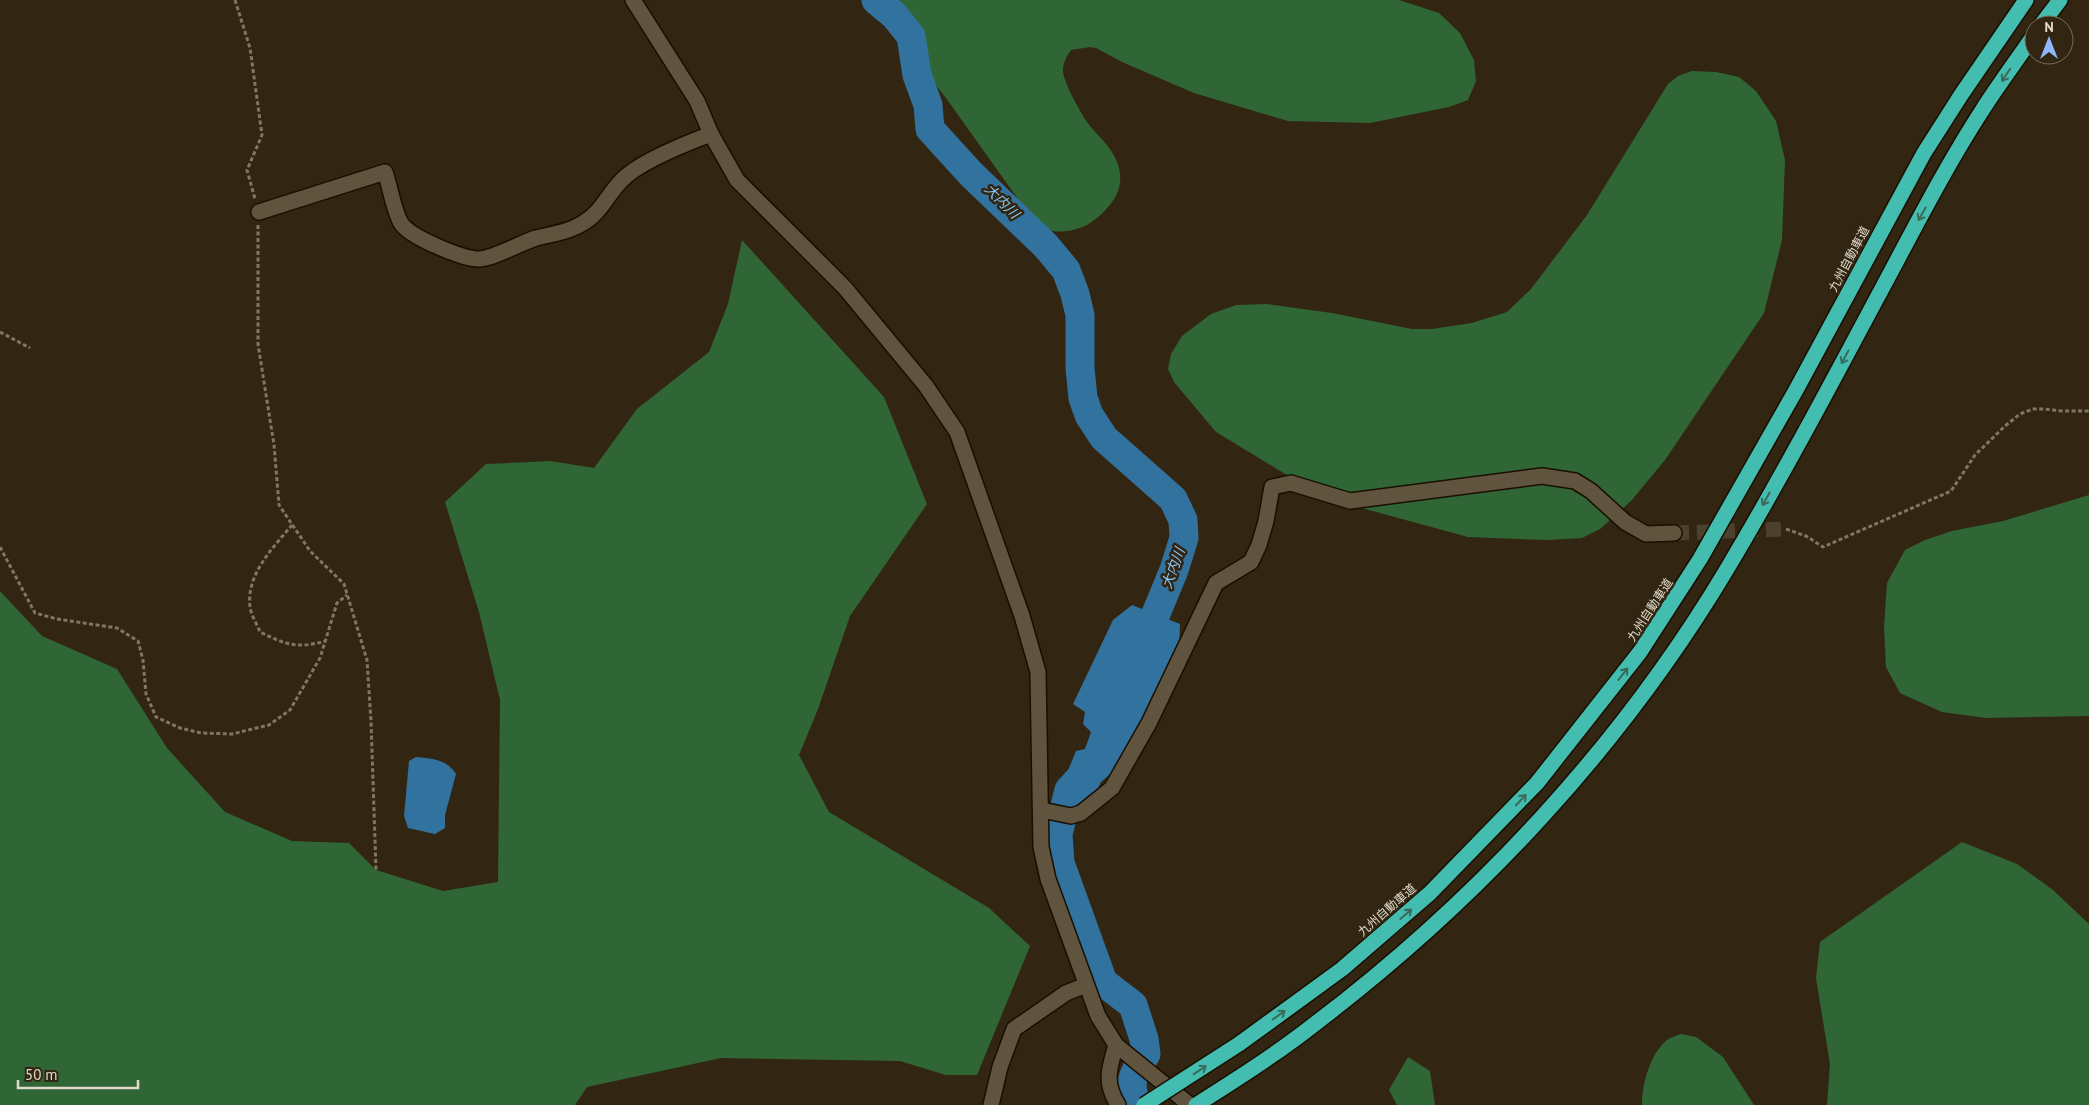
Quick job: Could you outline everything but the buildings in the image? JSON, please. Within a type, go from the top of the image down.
[{"type":"highway","name":"九州自動車道","points":[[1144,1105],[1239,1044],[1342,969],[1430,893],[1537,783],[1640,652],[1700,559],[1796,390],[1924,153],[2026,0]]},
{"type":"highway","points":[[2049,15],[2060,0]]},
{"type":"highway","points":[[1196,1105],[1254,1068],[1348,999],[1452,910],[1555,803],[1619,726],[1674,650],[1726,571],[1820,404],[1950,164],[1983,109],[2024,50]]},
{"type":"street","points":[[633,0],[697,101],[712,134],[737,180],[845,288],[926,386],[958,432],[1022,616],[1038,672],[1042,810],[1041,847],[1048,879],[1098,1016],[1116,1045],[1190,1105]]},
{"type":"street","points":[[258,212],[386,172],[401,224],[415,235],[432,243],[467,258],[481,259],[536,238],[568,230],[584,223],[595,214],[621,180],[634,169],[712,134]]},
{"type":"street","points":[[1042,810],[1071,816],[1081,813],[1112,788],[1149,724],[1216,583],[1251,562],[1259,545],[1266,521],[1272,487],[1291,483],[1350,501],[1542,476],[1575,481],[1591,491],[1625,522],[1646,534],[1674,533]]},
{"type":"street","points":[[991,1105],[1000,1067],[1014,1029],[1066,993],[1086,985]]},
{"type":"street","points":[[1116,1045],[1109,1069],[1108,1085],[1118,1105]]},
{"type":"path","points":[[235,0],[250,48],[262,135],[247,170],[258,212],[258,344],[274,444],[279,505],[310,551],[344,584],[367,660],[376,870]]},
{"type":"path","points":[[0,332],[30,348]]},
{"type":"path","points":[[1786,529],[1806,536],[1823,547],[1951,491],[1976,455],[2020,414],[2033,409],[2089,411]]},
{"type":"path","points":[[292,525],[264,558],[252,583],[250,607],[260,632],[281,642],[305,646],[326,641]]},
{"type":"path","points":[[0,547],[35,613],[57,620],[117,628],[138,641],[143,660],[146,694],[156,717],[180,728],[201,733],[232,734],[269,725],[290,710],[320,658],[337,603],[347,595]]},
{"type":"green space","points":[[879,0],[1399,0],[1439,13],[1460,33],[1474,60],[1476,81],[1468,100],[1449,107],[1370,123],[1288,121],[1194,93],[1122,62],[1096,48],[1071,50],[1063,67],[1066,81],[1085,119],[1110,149],[1116,160],[1120,180],[1119,189],[1115,197],[1109,206],[1093,221],[1074,230],[1053,231],[1035,223],[946,98],[882,18]]},
{"type":"green space","points":[[1692,71],[1716,72],[1739,77],[1756,91],[1776,121],[1785,160],[1782,240],[1764,313],[1665,460],[1631,501],[1600,529],[1582,538],[1547,540],[1468,537],[1325,498],[1216,432],[1174,382],[1168,369],[1171,354],[1182,336],[1211,314],[1236,305],[1267,304],[1332,313],[1412,329],[1432,329],[1472,323],[1507,312],[1531,289],[1587,215],[1668,84],[1678,76]]},
{"type":"green space","points":[[742,240],[884,397],[927,504],[850,616],[818,709],[799,755],[829,812],[989,908],[1030,946],[977,1075],[946,1075],[900,1061],[721,1058],[587,1087],[575,1105],[0,1105],[0,591],[42,636],[117,669],[167,748],[225,812],[292,841],[349,843],[376,870],[443,891],[498,882],[500,700],[479,612],[445,502],[486,464],[550,461],[594,468],[637,409],[709,352],[728,304]]},
{"type":"green space","points":[[2089,495],[2089,716],[1986,718],[1942,712],[1900,693],[1886,667],[1884,628],[1887,583],[1905,550],[1925,540],[1952,531],[2003,521]]},
{"type":"green space","points":[[1962,842],[2017,864],[2053,890],[2089,924],[2089,1105],[1827,1105],[1830,1064],[1816,978],[1820,942]]},
{"type":"green space","points":[[1681,1034],[1696,1037],[1723,1057],[1754,1105],[1642,1105],[1645,1079],[1656,1053],[1667,1040]]},
{"type":"green space","points":[[1408,1057],[1430,1071],[1435,1105],[1397,1105],[1389,1090]]},
{"type":"water","points":[[1132,605],[1180,624],[1179,651],[1123,763],[1101,782],[1093,798],[1085,805],[1073,794],[1060,790],[1076,751],[1085,749],[1091,732],[1083,724],[1085,712],[1073,704],[1113,620]]},
{"type":"water","points":[[416,757],[433,759],[444,763],[453,769],[456,774],[445,815],[445,828],[435,834],[408,828],[404,816],[409,761]]},
{"type":"waterway","name":"大内川","points":[[876,0],[894,15],[911,36],[917,75],[928,105],[930,129],[971,174],[1046,246],[1066,270],[1080,315],[1080,368],[1083,398],[1089,415],[1104,438],[1173,499],[1183,520],[1184,538],[1174,570],[1141,650]]},
{"type":"waterway","name":"大内川","points":[[1094,763],[1069,790],[1058,834],[1060,863],[1103,982],[1133,1005],[1144,1039],[1146,1054],[1135,1073],[1132,1084],[1132,1091],[1138,1105]]},
{"type":"tunnel","points":[[1674,533],[1786,529]]}]
